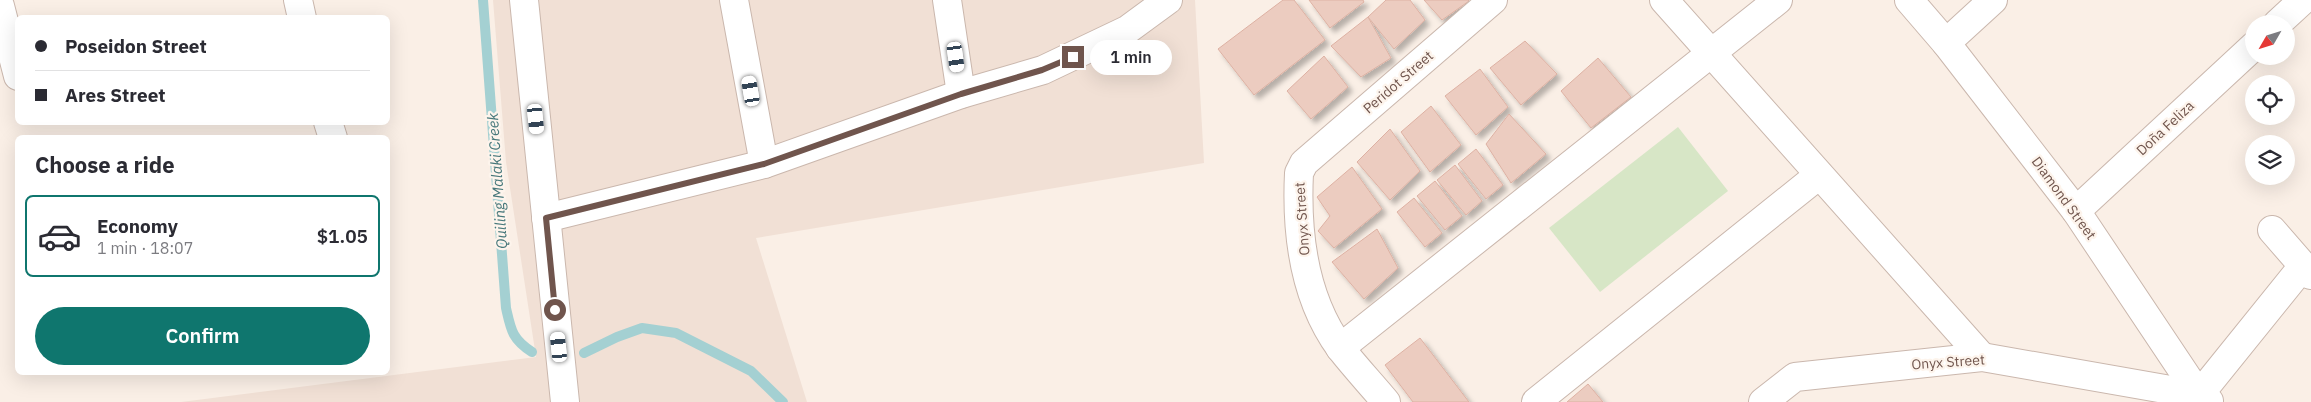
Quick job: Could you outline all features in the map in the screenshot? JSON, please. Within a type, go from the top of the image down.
[{"type":"street","points":[[298,0],[301,15]]},
{"type":"street","points":[[524,0],[564,402]]},
{"type":"street","points":[[734,0],[764,164]]},
{"type":"street","points":[[948,0],[961,94]]},
{"type":"street","points":[[546,218],[764,164],[961,94],[1042,70],[1088,50],[1126,30],[1168,0]]},
{"type":"street","name":"Peridot Street","points":[[1304,163],[1492,0]]},
{"type":"street","points":[[1664,0],[1982,357]]},
{"type":"street","points":[[1340,348],[1710,52],[1778,0]]},
{"type":"street","name":"Diamond Street","points":[[1909,0],[1946,43],[2076,211],[2205,398]]},
{"type":"street","points":[[1946,43],[1993,0]]},
{"type":"street","points":[[2287,15],[2303,0]]},
{"type":"street","points":[[0,6],[15,64]]},
{"type":"street","name":"Doña Feliza","points":[[2076,211],[2245,54]]},
{"type":"street","name":"Onyx Street","points":[[1304,163],[1299,173],[1298,196],[1301,249],[1317,306],[1340,348],[1386,402]]},
{"type":"street","points":[[1536,402],[1819,175]]},
{"type":"street","points":[[2205,398],[2307,271],[2272,230]]},
{"type":"street","name":"Onyx Street","points":[[1763,402],[1794,377],[1982,357],[2205,398]]},
{"type":"shaded area","points":[[493,0],[1195,0],[1204,163],[756,238],[807,402],[181,402],[536,357],[506,162]]},
{"type":"green space","points":[[1678,127],[1728,191],[1600,292],[1549,228]]},
{"type":"building","points":[[1283,0],[1294,0],[1325,40],[1254,95],[1218,49]]},
{"type":"building","points":[[1309,0],[1363,0],[1364,2],[1330,28]]},
{"type":"building","points":[[1386,0],[1410,0],[1425,20],[1394,49],[1368,17]]},
{"type":"building","points":[[1424,0],[1468,0],[1469,1],[1442,20]]},
{"type":"building","points":[[1368,17],[1391,58],[1361,77],[1331,46]]},
{"type":"building","points":[[1525,41],[1557,74],[1521,105],[1490,68]]},
{"type":"building","points":[[1324,56],[1348,87],[1311,119],[1287,91]]},
{"type":"building","points":[[1598,58],[1631,97],[1591,128],[1561,91]]},
{"type":"building","points":[[1480,69],[1508,107],[1476,135],[1445,96]]},
{"type":"building","points":[[1431,106],[1461,145],[1430,172],[1401,132]]},
{"type":"building","points":[[1509,114],[1546,154],[1511,183],[1486,144]]},
{"type":"building","points":[[1390,129],[1420,171],[1390,200],[1357,162]]},
{"type":"building","points":[[1476,149],[1503,185],[1486,199],[1458,164]]},
{"type":"building","points":[[1455,165],[1482,201],[1466,215],[1437,180]]},
{"type":"building","points":[[1352,167],[1382,209],[1334,248],[1318,231],[1330,216],[1317,197]]},
{"type":"building","points":[[1435,181],[1462,216],[1445,230],[1417,196]]},
{"type":"building","points":[[1414,198],[1442,233],[1425,247],[1397,212]]},
{"type":"building","points":[[1377,229],[1398,268],[1364,299],[1332,262]]},
{"type":"building","points":[[1420,338],[1469,402],[1413,402],[1385,365]]},
{"type":"building","points":[[1588,384],[1603,402],[1567,402]]},
{"type":"waterway","name":"Quiling Malaki Creek","points":[[483,0],[506,308],[513,333],[520,343],[532,352]]},
{"type":"waterway","name":"Quiling Malaki Creek","points":[[584,353],[617,337],[642,328],[676,333],[751,371],[783,402]]},
{"type":"route","points":[[555,310],[546,218],[764,164],[961,94],[1042,70],[1073,57]]}]
